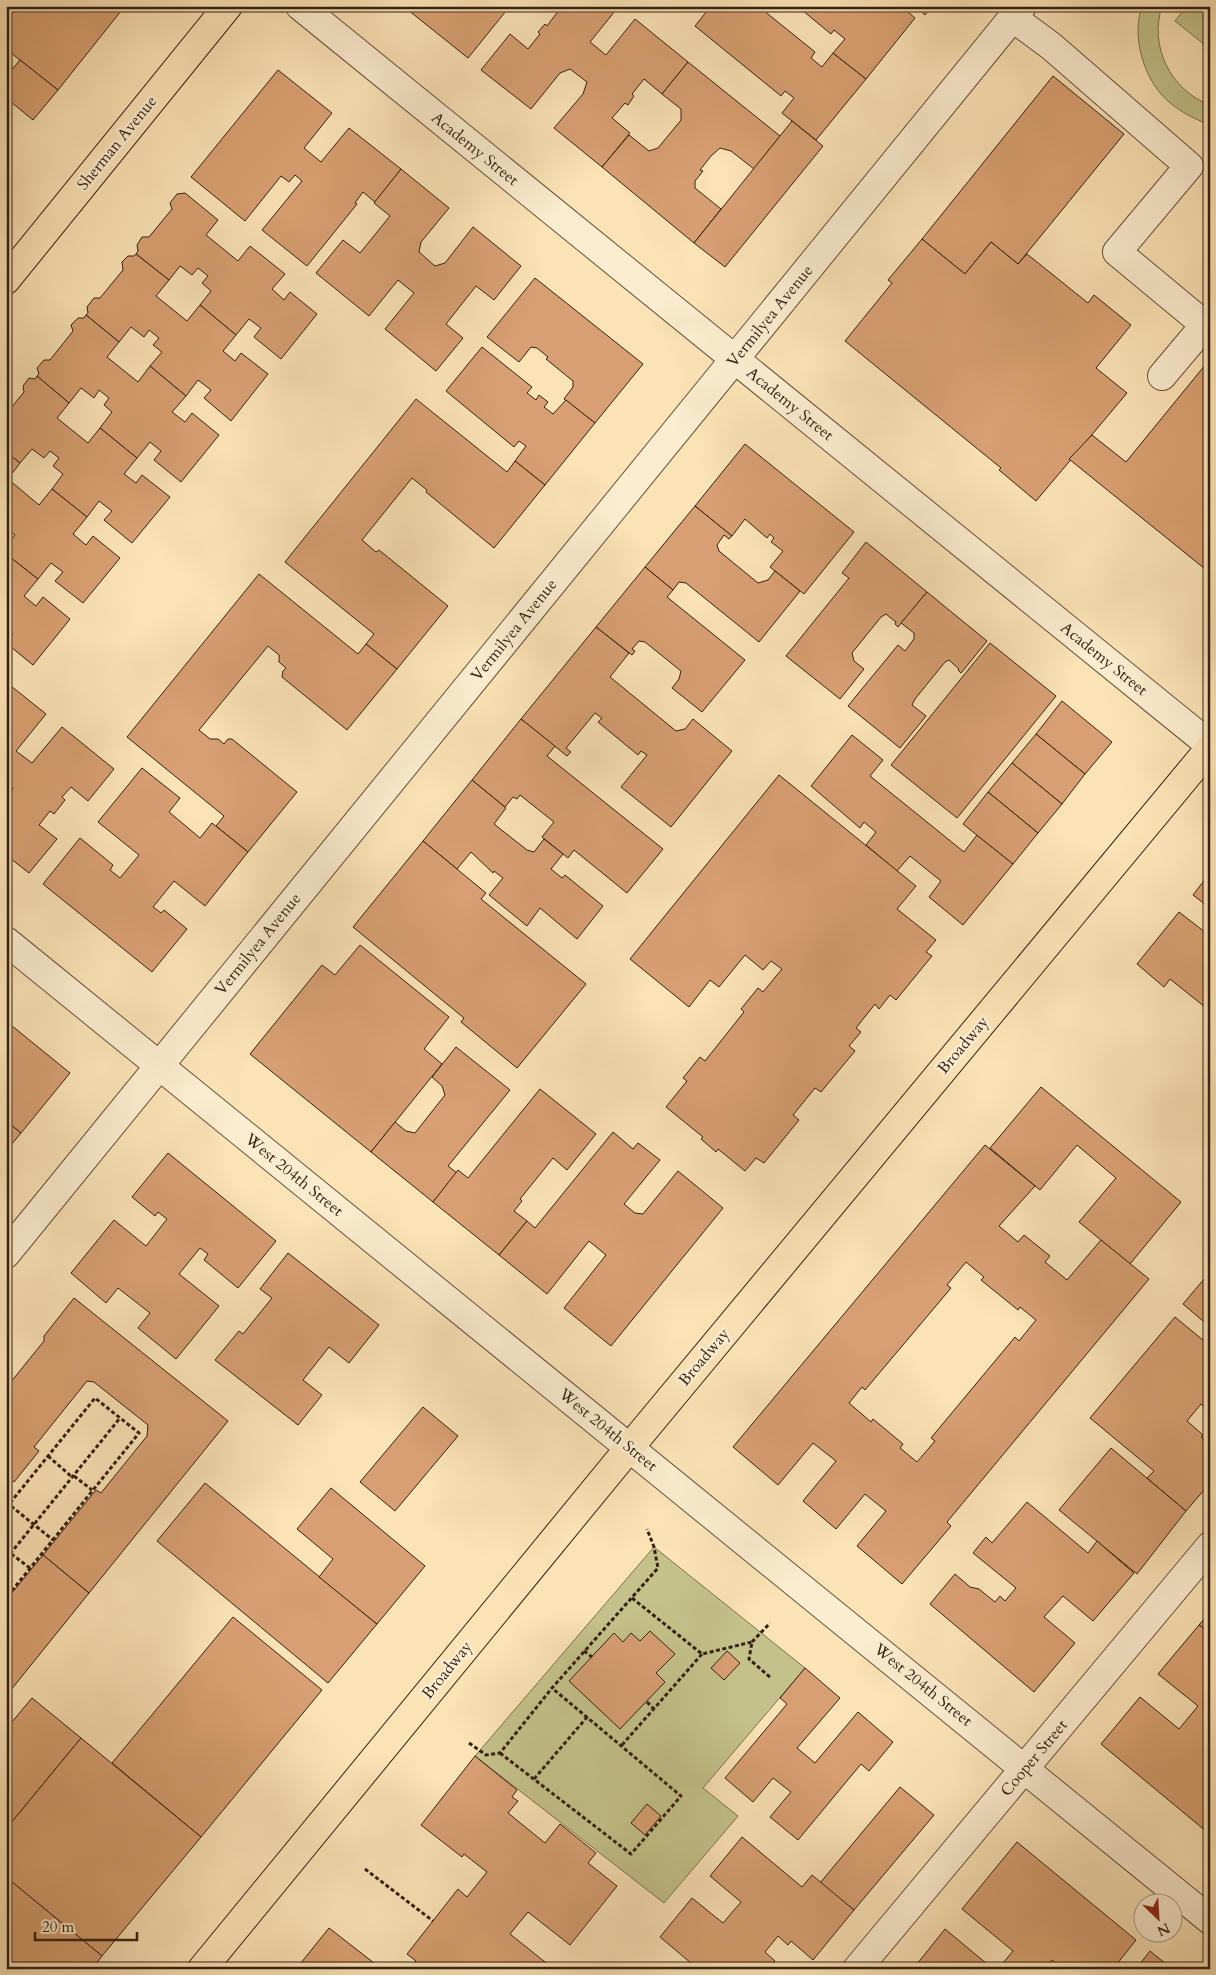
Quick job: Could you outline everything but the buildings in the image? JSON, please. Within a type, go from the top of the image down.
[{"type":"main road","name":"Sherman Avenue","points":[[6,280],[228,6]]},
{"type":"main road","name":"Broadway","points":[[202,1969],[630,1447],[1210,747]]},
{"type":"street","name":"Academy Street","points":[[300,6],[1210,747]]},
{"type":"street","name":"Vermilyea Avenue","points":[[6,1254],[1018,12]]},
{"type":"street","points":[[1018,12],[1051,46],[1189,166],[1117,252],[1205,325],[1162,376]]},
{"type":"street","name":"West 204th Street","points":[[6,941],[1210,1920]]},
{"type":"street","name":"Cooper Street","points":[[857,1969],[1210,1546]]},
{"type":"path","points":[[6,1508],[8,1503],[95,1398],[139,1433],[6,1598]]},
{"type":"path","points":[[6,1559],[120,1418]]},
{"type":"path","points":[[48,1456],[92,1490]]},
{"type":"path","points":[[8,1503],[53,1540]]},
{"type":"path","points":[[469,1743],[486,1755],[500,1753],[552,1688],[658,1568],[654,1547],[646,1529]]},
{"type":"path","points":[[6,1550],[30,1568]]},
{"type":"path","points":[[632,1598],[702,1654]]},
{"type":"path","points":[[622,1745],[702,1654],[752,1642],[770,1623]]},
{"type":"path","points":[[752,1642],[749,1659],[771,1678]]},
{"type":"path","points":[[584,1651],[592,1657]]},
{"type":"path","points":[[500,1753],[631,1854],[682,1796],[552,1688]]},
{"type":"path","points":[[647,1702],[654,1709]]},
{"type":"path","points":[[534,1779],[588,1716]]},
{"type":"path","points":[[365,1869],[433,1921]]},
{"type":"shaded area","points":[[1142,6],[1162,6],[1158,36],[1166,65],[1184,89],[1210,105],[1210,125],[1177,109],[1154,85],[1144,64],[1139,40],[1138,28]]},
{"type":"shaded area","points":[[1187,6],[1210,6],[1210,49],[1175,21]]},
{"type":"shaded area","points":[[654,1547],[805,1668],[703,1788],[738,1816],[664,1903],[475,1756]]}]
